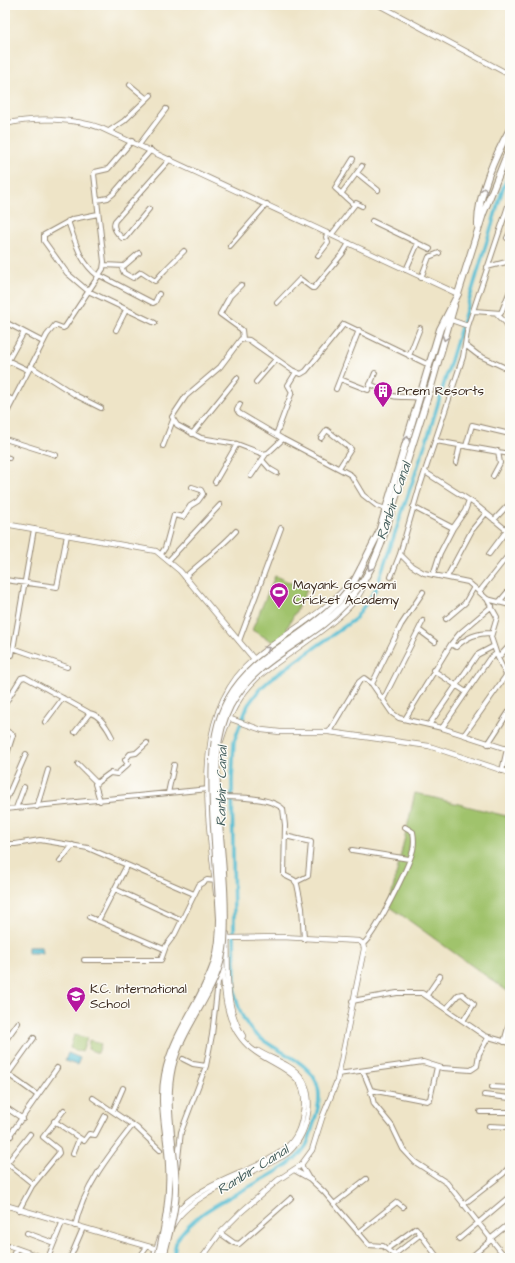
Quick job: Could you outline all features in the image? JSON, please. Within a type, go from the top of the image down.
[{"type":"highway","points":[[478,230],[478,212],[485,185],[510,129]]},
{"type":"highway","points":[[165,1256],[175,1196],[168,1098],[172,1067],[183,1038],[214,980],[220,964],[224,943],[216,760],[222,727],[236,696],[259,668],[329,620],[350,599],[372,566],[381,544],[471,251],[510,149]]},
{"type":"highway","points":[[158,1258],[166,1223],[170,1189],[163,1111],[165,1075],[178,1036],[212,972],[218,944],[220,919],[212,757],[217,727],[229,699],[243,678],[261,661],[324,616],[346,594],[376,542],[443,321],[456,297]]},
{"type":"street","points":[[379,5],[510,75]]},
{"type":"street","points":[[130,84],[147,100]]},
{"type":"street","points":[[109,131],[122,122],[151,95]]},
{"type":"street","points":[[139,145],[166,109]]},
{"type":"street","points":[[5,124],[24,120],[77,121],[109,131],[130,144],[139,145],[149,153],[170,159],[267,204],[348,245],[406,270],[456,297]]},
{"type":"street","points":[[5,416],[29,368],[53,326],[65,327],[104,265],[94,173],[108,169],[130,144]]},
{"type":"street","points":[[97,200],[106,199],[113,194],[149,153]]},
{"type":"street","points":[[149,209],[125,238],[122,238],[117,233],[114,227],[115,221],[170,159]]},
{"type":"street","points":[[353,159],[335,186],[336,190],[354,205]]},
{"type":"street","points":[[341,194],[362,166]]},
{"type":"street","points":[[357,173],[378,190]]},
{"type":"street","points":[[391,577],[400,554],[413,507],[436,441],[465,345],[466,325],[474,311],[487,267],[510,200]]},
{"type":"street","points":[[318,256],[328,243],[328,235],[354,205],[357,203],[362,206]]},
{"type":"street","points":[[230,246],[267,204]]},
{"type":"street","points":[[98,214],[83,216],[68,221],[44,235],[43,239],[67,273],[88,291],[155,323]]},
{"type":"street","points":[[68,221],[82,259],[88,268],[153,302],[156,301],[159,294]]},
{"type":"street","points":[[372,221],[430,249]]},
{"type":"street","points":[[507,238],[510,232]]},
{"type":"street","points":[[406,270],[418,244]]},
{"type":"street","points":[[278,303],[300,279],[313,289],[348,245]]},
{"type":"street","points":[[121,266],[124,273],[133,278],[141,272],[155,281],[184,251]]},
{"type":"street","points":[[104,265],[121,266],[129,263],[139,253]]},
{"type":"street","points":[[422,278],[429,257],[439,253]]},
{"type":"street","points":[[487,267],[510,261]]},
{"type":"street","points":[[241,285],[230,296],[220,314],[242,330],[244,339]]},
{"type":"street","points":[[474,311],[496,313],[502,312],[510,291]]},
{"type":"street","points":[[116,330],[126,310]]},
{"type":"street","points":[[496,313],[506,323],[510,331]]},
{"type":"street","points":[[451,320],[466,325]]},
{"type":"street","points":[[5,322],[43,342]]},
{"type":"street","points":[[163,446],[173,420],[173,412],[186,396],[220,367],[238,342],[244,339],[249,340],[301,374],[306,371],[343,324],[359,330],[429,365]]},
{"type":"street","points":[[409,356],[420,328]]},
{"type":"street","points":[[336,389],[359,330]]},
{"type":"street","points":[[5,366],[7,359],[24,332]]},
{"type":"street","points":[[465,345],[478,355],[510,370]]},
{"type":"street","points":[[7,359],[29,368],[101,408]]},
{"type":"street","points":[[256,382],[276,359]]},
{"type":"street","points":[[276,435],[292,392],[288,385],[296,372]]},
{"type":"street","points":[[340,379],[367,390],[375,373]]},
{"type":"street","points":[[192,434],[236,378]]},
{"type":"street","points":[[370,384],[387,391],[392,396],[410,396],[419,398]]},
{"type":"street","points":[[5,396],[13,400]]},
{"type":"street","points":[[240,404],[237,412],[283,439],[352,476],[363,495],[377,506],[386,509]]},
{"type":"street","points":[[173,420],[177,425],[205,440],[237,444],[266,454]]},
{"type":"street","points":[[466,446],[472,425],[510,434]]},
{"type":"street","points":[[321,438],[327,430],[351,449],[339,468]]},
{"type":"street","points":[[5,439],[56,455]]},
{"type":"street","points":[[251,476],[266,454],[283,439]]},
{"type":"street","points":[[436,441],[509,454],[510,446]]},
{"type":"street","points":[[215,482],[237,444]]},
{"type":"street","points":[[456,463],[460,445]]},
{"type":"street","points":[[493,476],[500,463],[498,451]]},
{"type":"street","points":[[262,460],[270,469],[277,473]]},
{"type":"street","points":[[425,472],[469,500],[509,531],[489,554]]},
{"type":"street","points":[[161,554],[166,547],[174,515],[183,517],[203,494],[201,490],[192,487]]},
{"type":"street","points":[[433,575],[440,553],[453,528],[465,511],[469,500]]},
{"type":"street","points":[[494,520],[510,503]]},
{"type":"street","points":[[169,560],[220,505]]},
{"type":"street","points":[[413,507],[453,528]]},
{"type":"street","points":[[447,577],[472,530],[486,514]]},
{"type":"street","points":[[5,524],[156,551],[169,560],[185,577],[254,659]]},
{"type":"street","points":[[239,641],[280,528]]},
{"type":"street","points":[[12,655],[34,529]]},
{"type":"street","points":[[185,577],[208,555],[219,548],[236,531]]},
{"type":"street","points":[[5,580],[54,588],[58,586],[67,535]]},
{"type":"street","points":[[479,592],[510,553]]},
{"type":"street","points":[[400,554],[419,570],[433,575],[465,581],[488,599],[497,619],[492,633],[494,646],[497,656],[510,683]]},
{"type":"street","points":[[505,560],[510,564]]},
{"type":"street","points":[[153,1258],[164,1229],[188,1201],[280,1152],[296,1137],[302,1119],[305,1096],[302,1086],[295,1076],[255,1052],[241,1038],[228,1012],[214,880],[208,789],[208,753],[218,712],[240,673],[254,659],[312,619],[329,604],[361,568]]},
{"type":"street","points":[[171,1230],[181,1215],[200,1198],[289,1151],[301,1136],[306,1120],[308,1094],[300,1077],[295,1072],[252,1046],[240,1031],[230,1004],[227,968],[222,797],[218,755],[239,698],[257,677],[318,633],[338,616],[360,593],[364,585],[364,580]]},
{"type":"street","points":[[446,619],[465,603],[474,587]]},
{"type":"street","points":[[499,602],[510,589]]},
{"type":"street","points":[[372,684],[401,626],[423,592]]},
{"type":"street","points":[[488,599],[510,605]]},
{"type":"street","points":[[405,719],[433,670],[451,644],[460,633],[492,606]]},
{"type":"street","points":[[383,700],[424,621]]},
{"type":"street","points":[[419,630],[435,642]]},
{"type":"street","points":[[451,644],[456,647],[463,640],[476,634],[492,633]]},
{"type":"street","points":[[442,728],[490,657],[497,656],[510,645]]},
{"type":"street","points":[[429,725],[477,655],[494,646]]},
{"type":"street","points":[[14,648],[67,667]]},
{"type":"street","points":[[433,670],[466,692]]},
{"type":"street","points":[[464,735],[510,670]]},
{"type":"street","points":[[5,704],[21,678],[24,677],[89,713],[93,713],[102,722],[112,737]]},
{"type":"street","points":[[329,732],[360,680],[366,678],[372,684],[392,713],[405,719],[442,728],[508,750],[502,771]]},
{"type":"street","points":[[45,722],[64,698]]},
{"type":"street","points":[[488,744],[510,710]]},
{"type":"street","points":[[75,732],[89,713]]},
{"type":"street","points":[[230,719],[262,730],[280,732],[329,732],[429,746],[510,773]]},
{"type":"street","points":[[5,730],[13,735],[5,760]]},
{"type":"street","points":[[100,801],[94,785],[110,773],[117,774],[128,764],[125,760],[130,754],[136,753],[147,743]]},
{"type":"street","points":[[5,802],[26,754]]},
{"type":"street","points":[[78,764],[97,783]]},
{"type":"street","points":[[168,793],[174,765]]},
{"type":"street","points":[[37,807],[48,770]]},
{"type":"street","points":[[16,808],[24,787]]},
{"type":"street","points":[[5,810],[220,788]]},
{"type":"street","points":[[222,797],[241,797],[273,803],[282,807],[285,816],[284,875],[296,882],[302,908],[304,938]]},
{"type":"street","points":[[363,944],[371,937],[413,850],[414,835],[411,829],[405,827]]},
{"type":"street","points":[[285,836],[311,842],[308,876],[296,882]]},
{"type":"street","points":[[5,844],[15,844],[35,840],[92,849],[194,894]]},
{"type":"street","points":[[60,861],[73,845]]},
{"type":"street","points":[[352,850],[409,859]]},
{"type":"street","points":[[98,921],[127,865]]},
{"type":"street","points":[[84,960],[158,961],[161,959],[164,949],[182,920],[194,894],[203,881],[224,881]]},
{"type":"street","points":[[115,889],[182,920]]},
{"type":"street","points":[[89,917],[164,949]]},
{"type":"street","points":[[227,938],[304,938],[359,941],[363,944]]},
{"type":"street","points":[[202,1258],[220,1233],[269,1187],[301,1165],[314,1146],[322,1118],[338,1074],[364,949],[363,944]]},
{"type":"street","points":[[5,1205],[62,1223],[156,1249],[165,1256],[174,1216],[180,1137],[206,1066],[212,1035],[218,982],[227,968]]},
{"type":"street","points":[[426,995],[440,976]]},
{"type":"street","points":[[352,1001],[416,991],[426,995],[488,1038],[510,1043]]},
{"type":"street","points":[[446,1009],[458,995],[462,994],[474,1004],[463,1020]]},
{"type":"street","points":[[504,1042],[510,1020]]},
{"type":"street","points":[[5,1041],[18,1023]]},
{"type":"street","points":[[34,1038],[6,1073],[37,1095]]},
{"type":"street","points":[[338,1074],[424,1062],[437,1067],[473,1070],[478,1062],[479,1054],[488,1038]]},
{"type":"street","points":[[183,1059],[193,1064],[206,1066]]},
{"type":"street","points":[[371,1090],[393,1096],[427,1101],[430,1099],[437,1067]]},
{"type":"street","points":[[5,1142],[23,1119],[37,1095],[57,1068]]},
{"type":"street","points":[[363,1071],[371,1090],[374,1104],[392,1126],[402,1149],[415,1162],[444,1180],[504,1257],[510,1251]]},
{"type":"street","points":[[492,1086],[510,1088]]},
{"type":"street","points":[[113,1111],[123,1088]]},
{"type":"street","points":[[484,1095],[510,1098]]},
{"type":"street","points":[[93,1098],[133,1125],[160,1150]]},
{"type":"street","points":[[5,1107],[23,1119]]},
{"type":"street","points":[[19,1210],[33,1184],[59,1153],[58,1150],[43,1137],[64,1110]]},
{"type":"street","points":[[480,1112],[510,1112]]},
{"type":"street","points":[[54,1121],[84,1141],[89,1134],[95,1135],[106,1116]]},
{"type":"street","points":[[75,1226],[79,1212],[103,1165],[133,1125]]},
{"type":"street","points":[[489,1126],[510,1127]]},
{"type":"street","points":[[5,1132],[10,1136]]},
{"type":"street","points":[[30,1134],[7,1163],[33,1184]]},
{"type":"street","points":[[73,1154],[79,1139]]},
{"type":"street","points":[[301,1165],[310,1179],[334,1204],[369,1245],[381,1245],[391,1254],[395,1255],[421,1234]]},
{"type":"street","points":[[463,1205],[503,1174],[510,1166]]},
{"type":"street","points":[[294,1170],[310,1179]]},
{"type":"street","points":[[334,1204],[366,1179]]},
{"type":"street","points":[[459,1239],[510,1196]]},
{"type":"street","points":[[220,1233],[234,1244],[239,1244],[291,1198]]},
{"type":"street","points":[[358,1233],[397,1202],[403,1206]]},
{"type":"street","points":[[48,1258],[62,1223]]},
{"type":"street","points":[[470,1258],[510,1223]]},
{"type":"street","points":[[71,1256],[83,1228]]},
{"type":"street","points":[[387,1249],[415,1228],[438,1258]]},
{"type":"street","points":[[27,1233],[54,1242]]},
{"type":"street","points":[[10,1246],[44,1258]]},
{"type":"street","points":[[139,1258],[147,1247]]},
{"type":"street","points":[[12,1258],[16,1248]]},
{"type":"green space","name":"Mayank Goswami Cricket Academy","points":[[275,576],[307,590],[287,628],[293,635],[282,647],[252,630]]},
{"type":"green space","points":[[415,793],[510,817],[510,993],[389,906]]},
{"type":"green space","points":[[74,1035],[87,1038],[82,1052],[70,1048]]},
{"type":"green space","points":[[89,1040],[101,1044],[98,1053],[88,1049]]},
{"type":"water","points":[[28,947],[41,947],[42,953],[28,953]]},
{"type":"water","points":[[68,1053],[80,1058],[77,1065],[65,1061]]},
{"type":"waterway","name":"Ranbir Canal","points":[[173,1258],[177,1240],[189,1225],[206,1211],[288,1165],[301,1152],[309,1139],[319,1101],[318,1088],[315,1078],[300,1063],[270,1045],[253,1032],[244,1019],[236,999],[232,782],[234,741],[248,705],[259,690],[272,678],[355,619],[376,589],[430,430],[503,188],[510,171]]},
{"type":"place","name":"Prem Resorts","points":[[383,408]]},
{"type":"place","name":"Mayank Goswami Cricket Academy","points":[[279,609]]},
{"type":"place","name":"K.C. International School","points":[[76,1013]]}]
